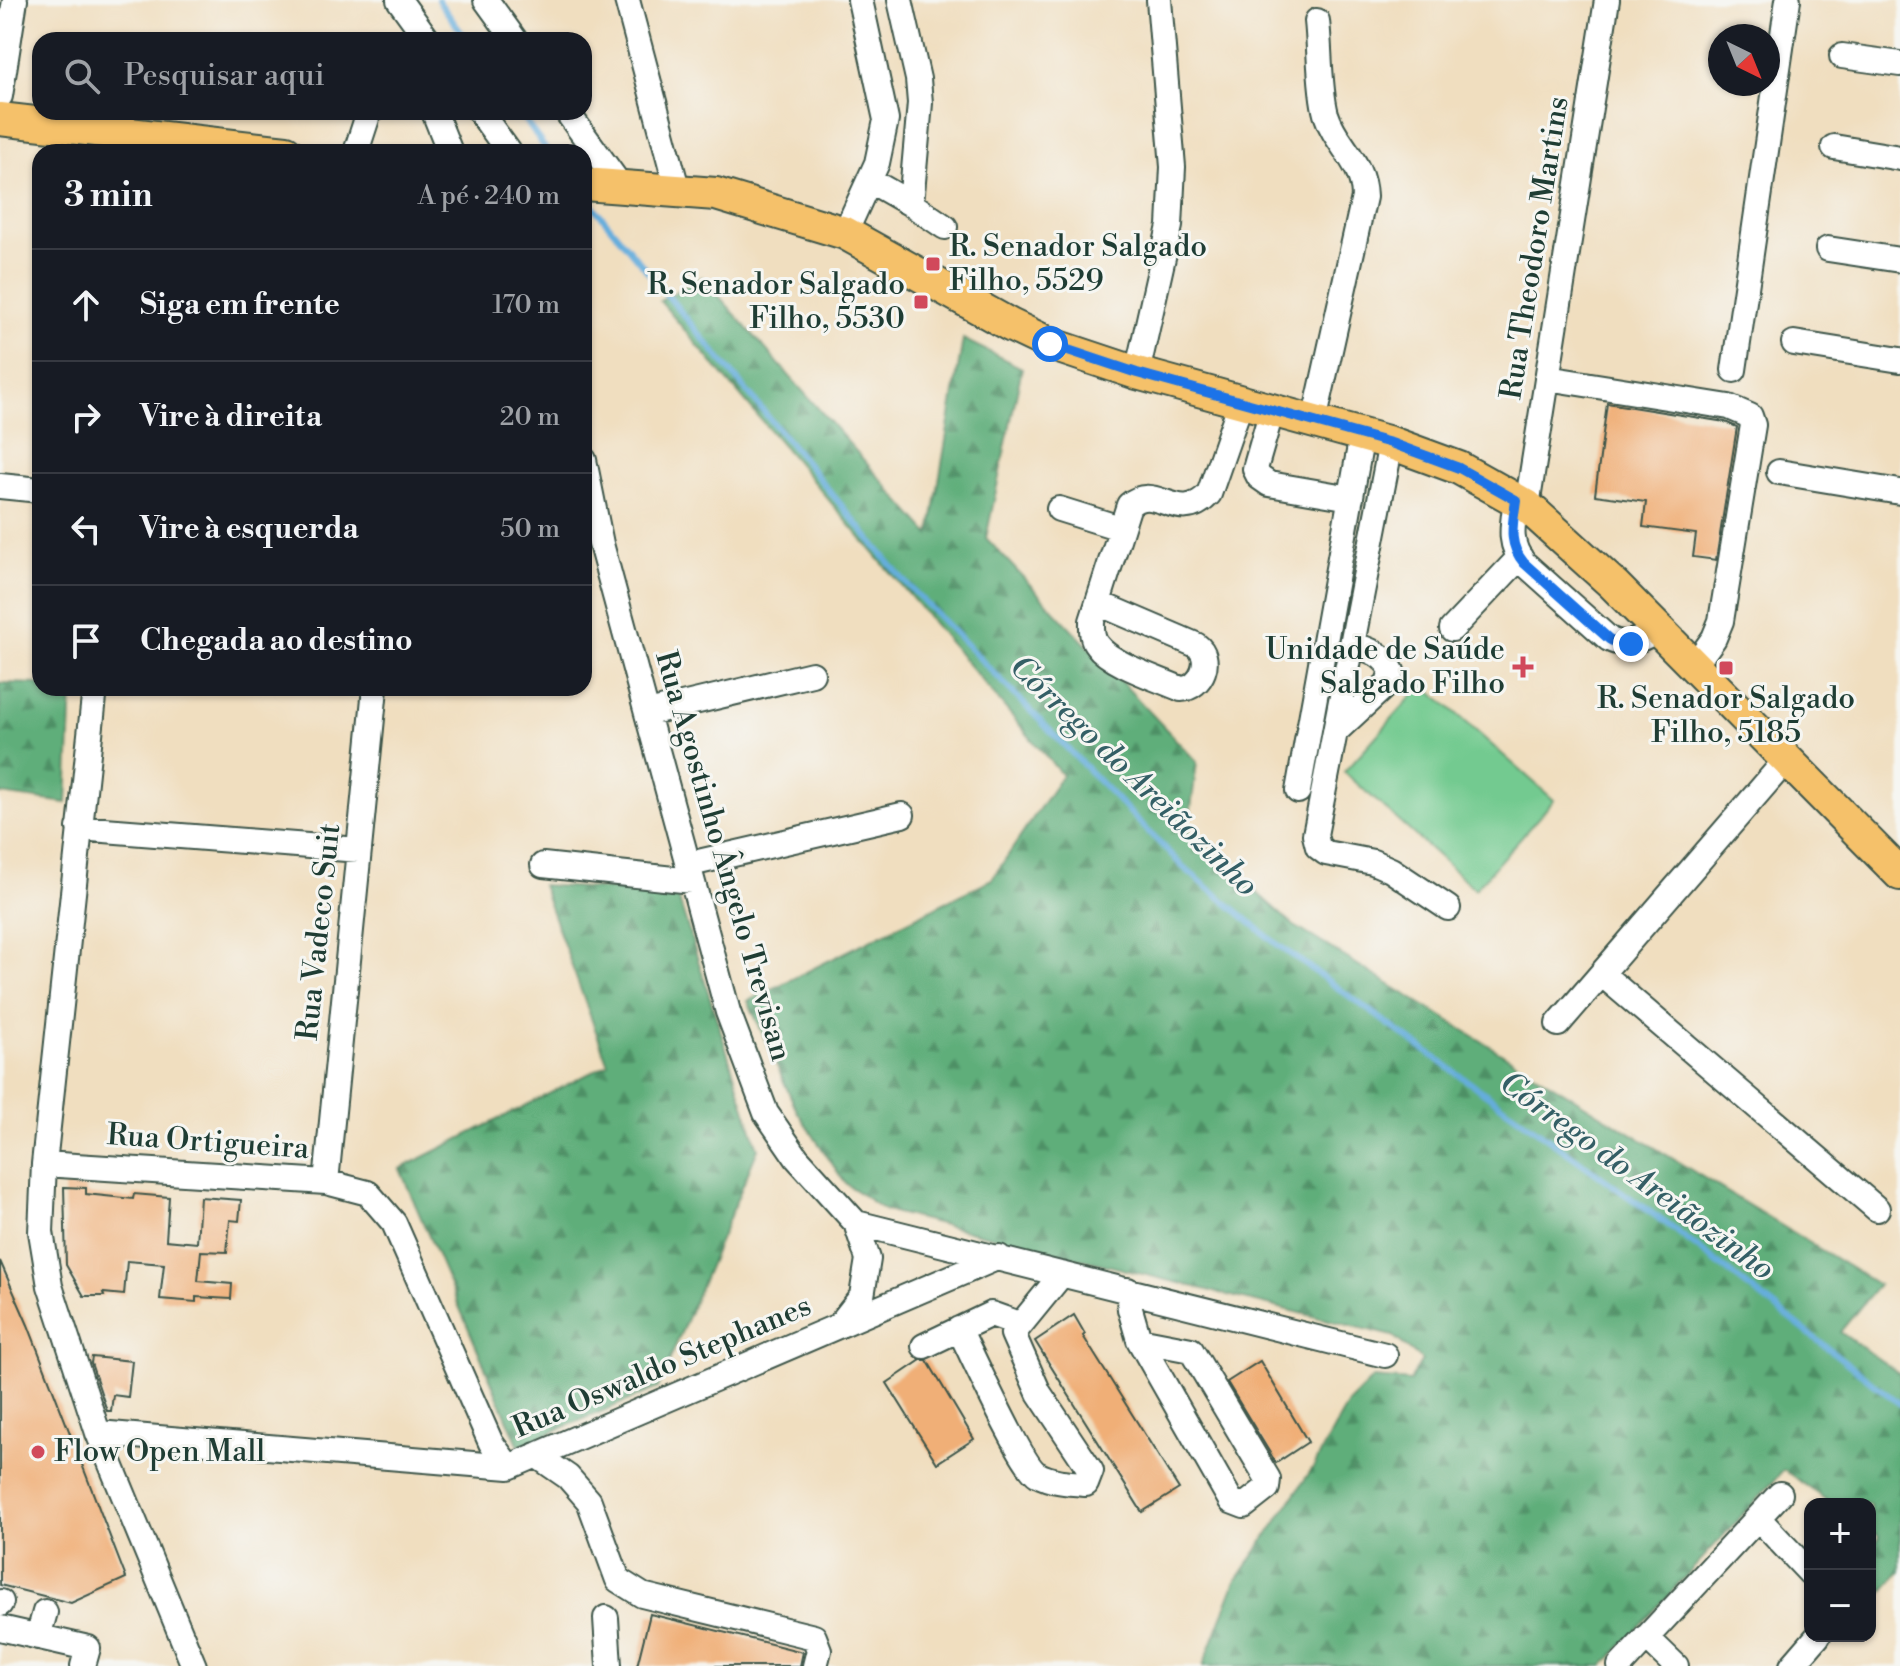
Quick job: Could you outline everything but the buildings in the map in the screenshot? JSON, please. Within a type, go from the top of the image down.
[{"type":"main road","points":[[0,119],[150,144]]},
{"type":"main road","points":[[592,185],[716,194],[845,233],[1050,344],[1137,373],[1376,439],[1459,468],[1521,503],[1614,585],[1900,874]]},
{"type":"street","points":[[0,96],[15,0]]},
{"type":"street","points":[[399,0],[422,32]]},
{"type":"street","points":[[486,0],[509,32]]},
{"type":"street","points":[[627,0],[678,192]]},
{"type":"street","points":[[845,233],[877,163],[886,120],[860,0]]},
{"type":"street","points":[[900,0],[918,79],[920,103],[911,204]]},
{"type":"street","points":[[1137,373],[1170,226],[1173,167],[1159,0]]},
{"type":"street","name":"Rua Theodoro Martins","points":[[1520,557],[1511,536],[1521,503],[1547,378],[1607,0]]},
{"type":"street","points":[[1734,370],[1788,0]]},
{"type":"street","points":[[1314,422],[1364,197],[1358,166],[1334,131],[1326,112],[1317,21]]},
{"type":"street","points":[[1842,56],[1900,64]]},
{"type":"street","points":[[359,144],[366,120]]},
{"type":"street","points":[[437,120],[447,144]]},
{"type":"street","points":[[486,120],[503,144]]},
{"type":"street","points":[[573,120],[590,144]]},
{"type":"street","points":[[592,147],[622,188]]},
{"type":"street","points":[[1834,147],[1900,158]]},
{"type":"street","points":[[869,180],[945,227]]},
{"type":"street","points":[[1828,249],[1900,260]]},
{"type":"street","points":[[1794,343],[1900,360]]},
{"type":"street","points":[[1547,378],[1729,407],[1750,416],[1753,425],[1721,621],[1714,638],[1694,666]]},
{"type":"street","points":[[1098,603],[1204,650],[1206,658],[1200,681],[1191,688],[1181,689],[1115,659],[1097,646],[1091,633],[1098,603],[1120,528],[1129,505],[1137,498],[1147,497],[1186,508],[1199,504],[1209,494],[1241,402]]},
{"type":"street","points":[[1272,410],[1255,469],[1259,477],[1269,484],[1351,498]]},
{"type":"street","points":[[1298,791],[1351,498],[1376,439]]},
{"type":"street","points":[[1376,439],[1352,644],[1315,835],[1318,847],[1326,853],[1360,858],[1382,866],[1448,908]]},
{"type":"street","points":[[1779,472],[1900,492]]},
{"type":"street","points":[[0,486],[32,489]]},
{"type":"street","points":[[1059,509],[1120,528]]},
{"type":"street","name":"Rua Agostinho Ângelo Trevisan","points":[[592,543],[648,713],[728,1012],[766,1113],[797,1158],[856,1223]]},
{"type":"street","points":[[1452,629],[1520,557],[1609,639],[1620,645],[1631,644],[1659,630]]},
{"type":"street","points":[[1335,732],[1388,683],[1392,671],[1387,661],[1378,654],[1352,644]]},
{"type":"street","points":[[648,713],[812,674]]},
{"type":"street","points":[[94,696],[44,1164],[41,1232],[50,1286],[98,1433],[194,1666]]},
{"type":"street","name":"Rua Vadeco Suit","points":[[326,1182],[374,696]]},
{"type":"street","points":[[1558,1024],[1787,759]]},
{"type":"street","points":[[543,865],[691,873],[902,815]]},
{"type":"street","points":[[79,828],[359,850]]},
{"type":"street","points":[[1603,975],[1877,1209]]},
{"type":"street","name":"Rua Ortigueira","points":[[44,1164],[326,1182],[368,1193],[394,1223],[491,1443],[509,1467]]},
{"type":"street","points":[[856,1223],[1385,1355]]},
{"type":"street","name":"Rua Oswaldo Stephanes","points":[[839,1326],[862,1296],[864,1284],[868,1259],[856,1223]]},
{"type":"street","name":"Rua Oswaldo Stephanes","points":[[509,1467],[999,1257]]},
{"type":"street","points":[[959,1329],[1016,1445],[1034,1473],[1058,1481],[1086,1484],[1091,1471],[1039,1393],[1013,1334],[1062,1274]]},
{"type":"street","points":[[1128,1290],[1139,1340],[1231,1501],[1244,1506],[1267,1488],[1268,1479],[1191,1350],[1139,1340]]},
{"type":"street","points":[[924,1346],[991,1314],[1019,1324]]},
{"type":"street","points":[[98,1433],[509,1467]]},
{"type":"street","points":[[536,1455],[568,1477],[589,1501],[618,1580],[642,1595],[814,1637],[819,1650],[815,1666]]},
{"type":"street","points":[[1620,1666],[1780,1494]]},
{"type":"street","points":[[1758,1518],[1807,1570]]},
{"type":"street","points":[[38,1637],[45,1612]]},
{"type":"street","points":[[606,1618],[609,1666]]},
{"type":"street","points":[[0,1628],[88,1648],[83,1666]]},
{"type":"street","points":[[1646,1637],[1676,1666]]},
{"type":"street","points":[[1792,1666],[1813,1642]]},
{"type":"green space","points":[[702,277],[930,535],[963,339],[1022,368],[986,538],[1197,762],[1188,831],[1293,925],[1878,1285],[1840,1332],[1900,1374],[1900,1572],[1876,1600],[1876,1543],[1880,1537],[1876,1534],[1876,1498],[1824,1498],[1784,1470],[1603,1666],[1203,1666],[1235,1583],[1314,1466],[1348,1403],[1373,1378],[1410,1381],[1422,1360],[1393,1336],[884,1210],[845,1183],[797,1111],[748,1001],[992,879],[1062,775],[660,301]]},
{"type":"green space","points":[[0,683],[32,684],[32,696],[72,696],[67,803],[0,794]]},
{"type":"green space","points":[[1423,684],[1554,800],[1475,889],[1344,772]]},
{"type":"green space","points":[[542,885],[677,894],[758,1149],[658,1388],[519,1446],[400,1169],[608,1064]]},
{"type":"waterway","name":"Córrego do Areiãozinho","points":[[438,0],[461,32]]},
{"type":"waterway","name":"Córrego do Areiãozinho","points":[[525,120],[542,144]]},
{"type":"waterway","name":"Córrego do Areiãozinho","points":[[592,205],[905,582],[1183,867],[1278,945],[1671,1227],[1900,1404]]},
{"type":"place","name":"R. Senador Salgado Filho, 5529","points":[[933,264]]},
{"type":"place","name":"R. Senador Salgado Filho, 5530","points":[[921,302]]},
{"type":"place","name":"Unidade de Saúde Salgado Filho","points":[[1523,667]]},
{"type":"place","name":"R. Senador Salgado Filho, 5185","points":[[1726,668]]},
{"type":"place","name":"Flow Open Mall","points":[[38,1452]]},
{"type":"route","points":[[1050,344],[1137,373],[1391,443],[1459,468],[1516,500],[1511,536],[1514,548],[1524,563],[1609,639],[1620,645],[1631,644]]}]
